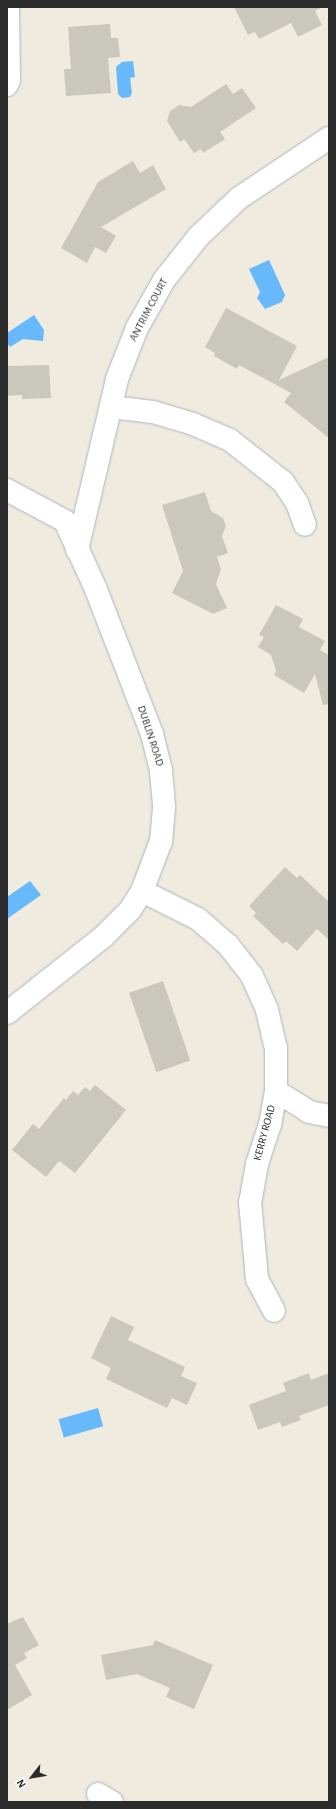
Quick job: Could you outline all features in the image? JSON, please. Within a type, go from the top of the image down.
[{"type":"street","points":[[7,85],[9,80],[8,7]]},
{"type":"street","name":"ANTRIM COURT","points":[[77,550],[117,379],[137,328],[164,280],[199,236],[239,198],[329,138]]},
{"type":"street","points":[[111,407],[153,412],[193,424],[230,440],[283,482],[297,502],[305,525]]},
{"type":"street","name":"DUBLIN ROAD","points":[[7,490],[65,521],[95,587],[152,734],[161,771],[164,808],[161,841],[142,890],[130,910],[103,937],[7,1013]]},
{"type":"street","name":"KERRY ROAD","points":[[142,890],[198,919],[228,945],[252,976],[267,1010],[276,1048],[276,1091],[250,1202],[257,1279],[274,1311]]},
{"type":"street","points":[[276,1091],[309,1112],[329,1116]]},
{"type":"water","points":[[133,61],[135,77],[130,78],[132,93],[130,97],[122,98],[118,94],[116,67],[122,62]]},
{"type":"water","points":[[269,260],[285,295],[282,302],[265,309],[257,298],[260,292],[249,269]]},
{"type":"water","points":[[34,315],[44,330],[43,341],[23,339],[10,347],[7,343],[7,333]]},
{"type":"water","points":[[30,881],[41,895],[7,919],[7,897]]},
{"type":"water","points":[[98,1408],[103,1426],[64,1438],[59,1419]]},
{"type":"building","points":[[234,7],[323,7],[315,11],[322,25],[298,37],[291,23],[259,39],[255,32],[248,35]]},
{"type":"building","points":[[110,24],[111,38],[118,38],[120,57],[108,58],[111,93],[66,96],[64,69],[71,69],[68,27]]},
{"type":"building","points":[[226,84],[233,94],[242,88],[256,108],[220,132],[225,139],[203,153],[201,149],[194,153],[184,139],[180,142],[167,121],[170,111],[179,105],[191,107]]},
{"type":"building","points":[[133,161],[140,173],[153,165],[166,189],[101,227],[116,236],[106,253],[95,247],[87,263],[61,248],[98,182]]},
{"type":"building","points":[[226,308],[297,346],[279,380],[329,357],[329,438],[284,402],[291,393],[239,365],[237,369],[214,356],[215,353],[205,347]]},
{"type":"building","points":[[49,365],[51,398],[22,399],[22,395],[7,396],[7,366]]},
{"type":"building","points":[[205,492],[211,511],[223,518],[226,526],[222,536],[228,553],[217,557],[221,569],[216,584],[227,608],[213,614],[172,593],[183,571],[162,505]]},
{"type":"building","points":[[276,605],[303,619],[299,627],[325,641],[320,650],[329,655],[329,704],[323,705],[315,674],[304,693],[274,675],[276,671],[271,655],[258,647],[264,637],[259,635]]},
{"type":"building","points":[[285,867],[297,878],[300,875],[329,902],[329,940],[317,929],[297,951],[286,941],[283,944],[253,916],[256,913],[249,906]]},
{"type":"building","points":[[163,981],[190,1060],[156,1072],[129,993]]},
{"type":"building","points":[[95,1085],[126,1110],[75,1173],[59,1161],[46,1177],[12,1150],[33,1124],[39,1129],[64,1098],[66,1100],[73,1091],[78,1095],[85,1087],[90,1091]]},
{"type":"building","points":[[111,1316],[134,1327],[128,1340],[185,1367],[181,1376],[197,1383],[187,1405],[172,1398],[167,1408],[106,1379],[111,1368],[91,1358]]},
{"type":"building","points":[[309,1373],[311,1380],[329,1373],[329,1405],[299,1416],[301,1420],[282,1427],[280,1422],[258,1430],[249,1405],[286,1391],[283,1383]]},
{"type":"building","points":[[23,1617],[39,1645],[24,1653],[27,1658],[15,1665],[32,1695],[7,1710],[7,1624]]},
{"type":"building","points":[[155,1640],[213,1665],[194,1709],[166,1697],[170,1688],[137,1674],[106,1680],[101,1655],[153,1645]]}]
